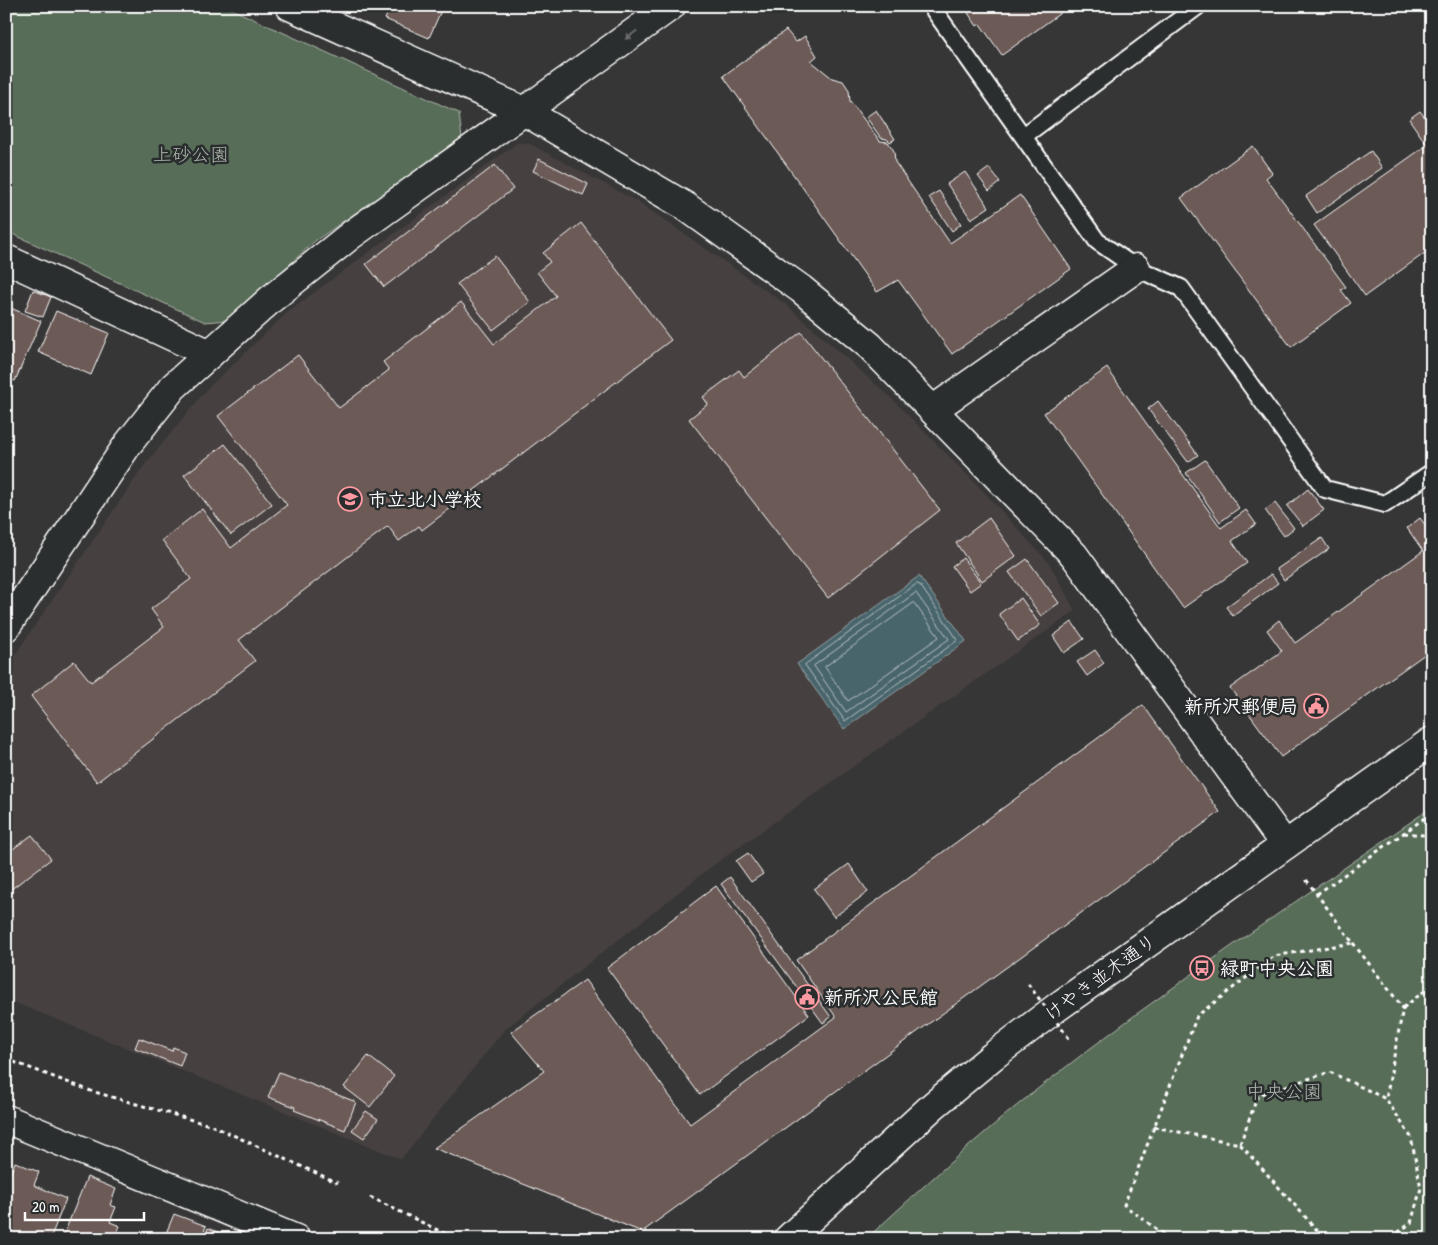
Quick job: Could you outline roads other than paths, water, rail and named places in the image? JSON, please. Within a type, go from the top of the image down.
[{"type":"street","points":[[290,6],[524,112],[685,206],[801,289],[870,346],[934,409],[1074,556],[1285,845]]},
{"type":"street","points":[[6,627],[128,444],[173,387],[271,299],[351,234],[671,6]]},
{"type":"street","points":[[6,259],[210,354]]},
{"type":"street","points":[[934,409],[1136,268]]},
{"type":"street","name":"けやき並木通り","points":[[788,1239],[934,1105],[993,1056],[1056,1008],[1432,741]]},
{"type":"street","points":[[6,1119],[296,1239]]},
{"type":"lane","points":[[931,6],[1024,135],[1097,241],[1136,268],[1181,288],[1325,489],[1385,504],[1432,472]]},
{"type":"lane","points":[[1024,135],[1198,6]]},
{"type":"water","points":[[919,576],[966,641],[844,729],[797,664]]},
{"type":"place","name":"市立北小学校","points":[[350,499]]},
{"type":"place","name":"新所沢郵便局","points":[[1316,706]]},
{"type":"place","name":"緑町中央公園","points":[[1202,968]]},
{"type":"place","name":"新所沢公民館","points":[[807,997]]},
{"type":"park label","name":"上砂公園","points":[[191,154]]},
{"type":"park label","name":"中央公園","points":[[1284,1091]]}]
